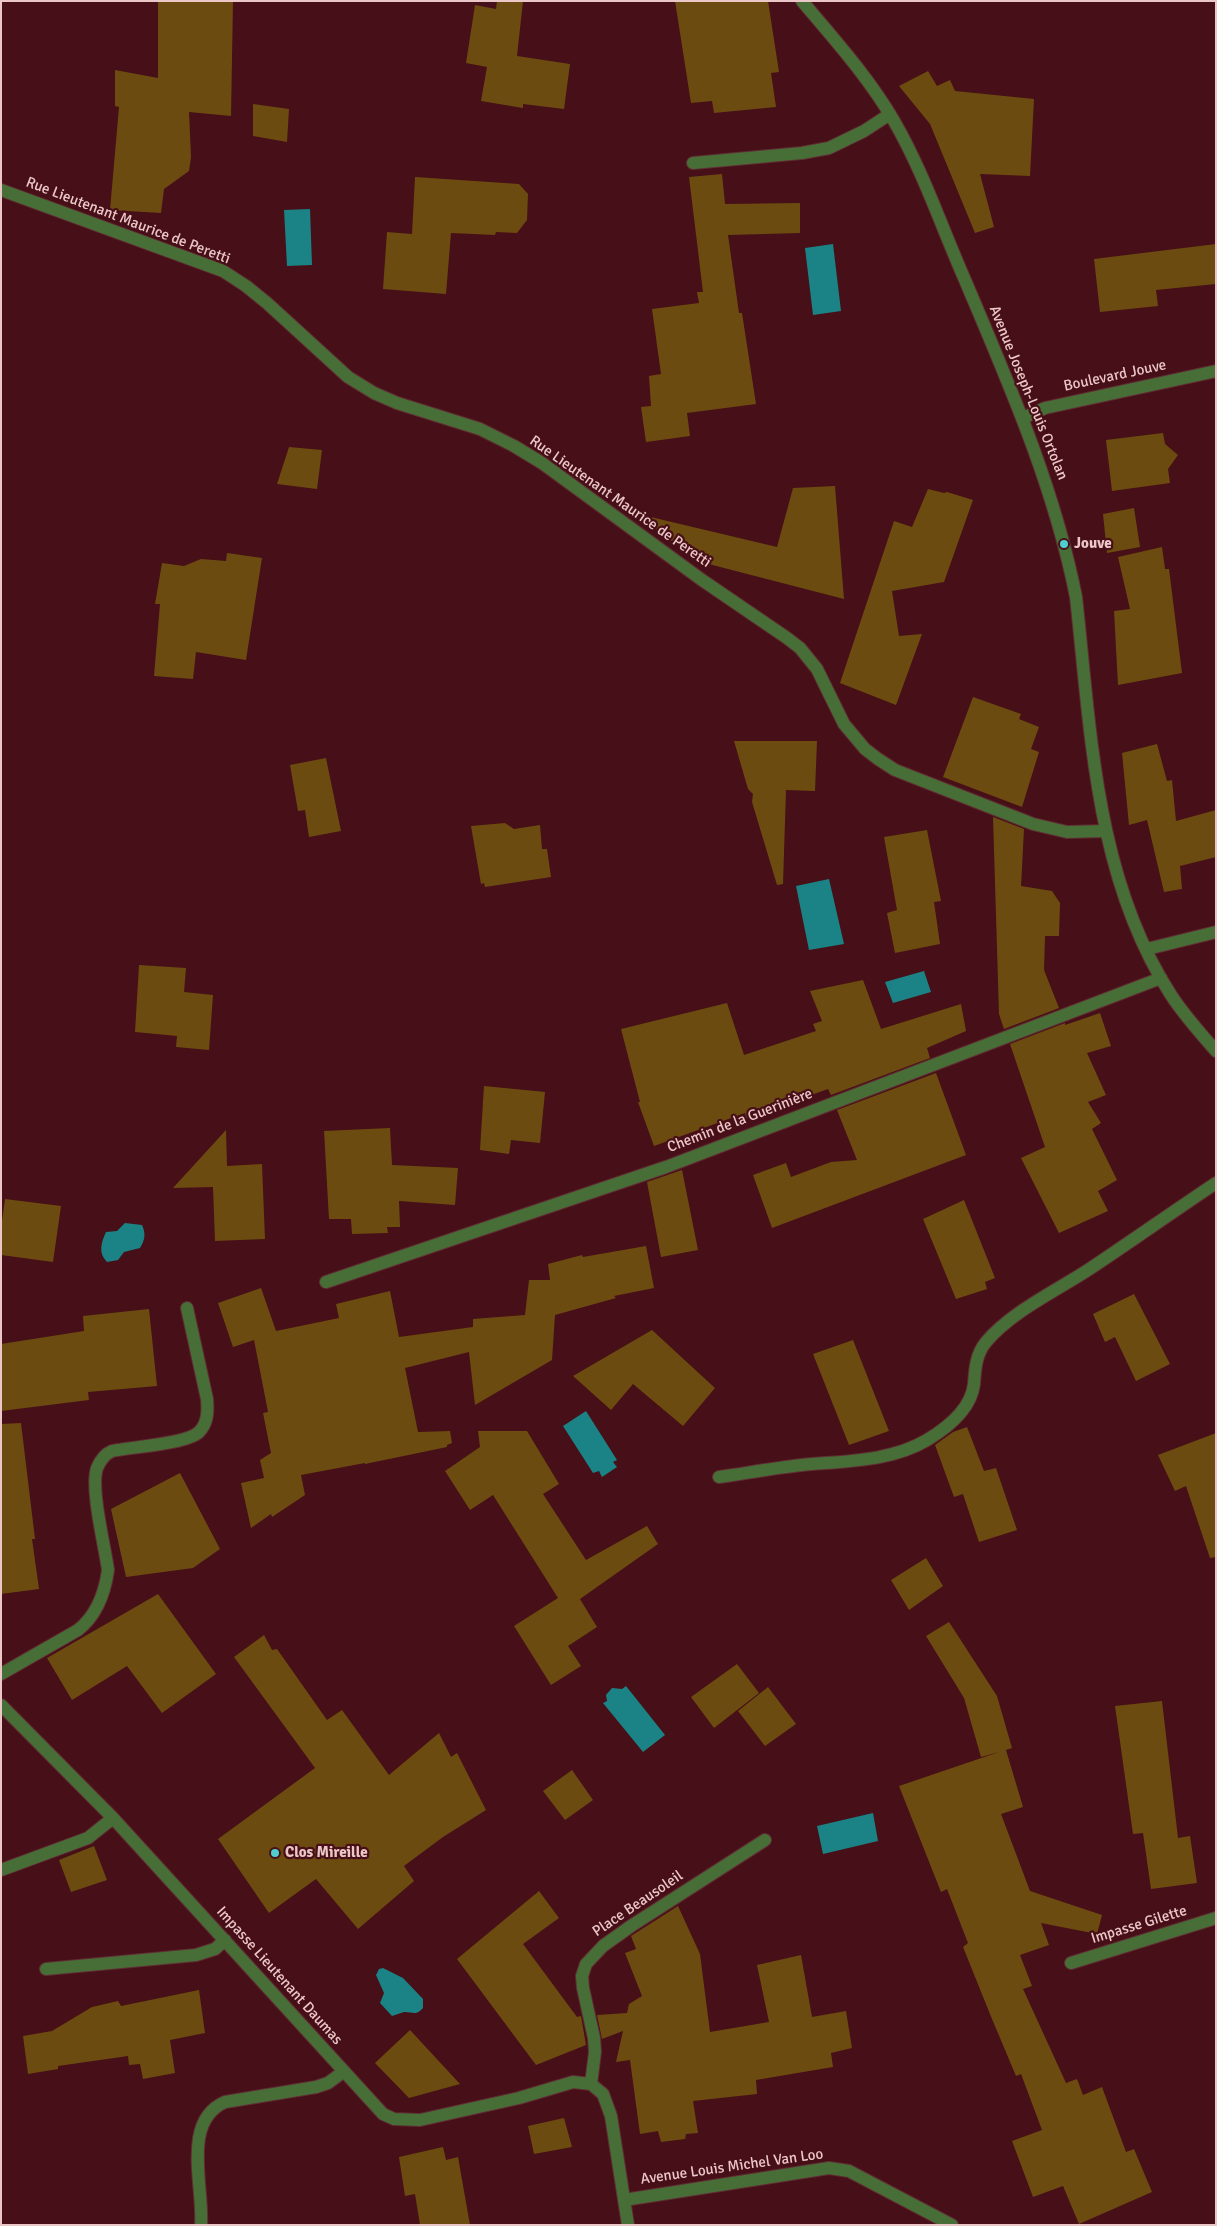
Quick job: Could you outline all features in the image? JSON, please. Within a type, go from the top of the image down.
[{"type":"street","name":"Avenue Joseph-Louis Ortolan","points":[[802,1],[865,78],[890,114],[915,163],[1023,418],[1056,513],[1071,575],[1105,830],[1126,903],[1161,978],[1181,1010],[1216,1051]]},
{"type":"street","points":[[693,163],[802,153],[829,148],[864,131],[890,114]]},
{"type":"street","name":"Rue Lieutenant Maurice de Peretti","points":[[1,190],[223,271],[267,303],[348,377],[374,394],[397,404],[480,429],[542,463],[800,648],[817,669],[844,724],[865,749],[894,770],[1043,827],[1066,832],[1105,830]]},
{"type":"street","name":"Boulevard Jouve","points":[[1023,418],[1045,408],[1216,371]]},
{"type":"street","points":[[1146,949],[1216,932]]},
{"type":"street","name":"Chemin de la Guerinière","points":[[326,1282],[666,1167],[1161,978]]},
{"type":"street","points":[[720,1477],[779,1468],[868,1459],[912,1448],[926,1441],[959,1416],[974,1386],[975,1365],[979,1354],[986,1342],[997,1332],[1017,1315],[1216,1183]]},
{"type":"street","points":[[1,1674],[78,1630],[88,1622],[99,1603],[108,1570],[96,1492],[96,1473],[102,1459],[112,1451],[194,1436],[204,1426],[208,1410],[207,1394],[187,1308]]},
{"type":"street","name":"Impasse Lieutenant Daumas","points":[[1,1705],[114,1818],[383,2114],[406,2120],[433,2117],[519,2098],[573,2082],[591,2084]]},
{"type":"street","points":[[1,1870],[88,1838],[114,1818]]},
{"type":"street","name":"Place Beausoleil","points":[[591,2084],[595,2052],[594,2038],[582,1988],[582,1976],[586,1964],[603,1946],[630,1926],[765,1840]]},
{"type":"street","name":"Impasse Gilette","points":[[1071,1963],[1216,1918]]},
{"type":"street","points":[[46,1969],[196,1956],[215,1949],[225,1940]]},
{"type":"street","points":[[200,2225],[201,2194],[198,2149],[199,2136],[208,2112],[215,2106],[225,2102],[322,2085],[343,2072]]},
{"type":"street","points":[[591,2084],[603,2094],[611,2116],[628,2225]]},
{"type":"street","name":"Avenue Louis Michel Van Loo","points":[[624,2200],[829,2168],[849,2171],[952,2225]]},
{"type":"water","points":[[310,209],[312,265],[287,266],[284,210]]},
{"type":"water","points":[[833,244],[841,311],[813,315],[805,248]]},
{"type":"water","points":[[829,879],[844,944],[809,950],[796,886]]},
{"type":"water","points":[[924,971],[931,992],[893,1003],[885,982]]},
{"type":"water","points":[[125,1223],[142,1225],[144,1231],[143,1242],[140,1248],[124,1252],[118,1260],[107,1262],[101,1251],[106,1232],[117,1231]]},
{"type":"water","points":[[586,1411],[617,1460],[613,1462],[617,1467],[602,1477],[599,1471],[593,1473],[563,1426]]},
{"type":"water","points":[[626,1686],[665,1735],[643,1752],[603,1703],[607,1701],[606,1695],[612,1688],[622,1689]]},
{"type":"water","points":[[873,1813],[878,1841],[823,1854],[817,1826]]},
{"type":"water","points":[[383,1968],[403,1978],[423,1999],[423,2008],[421,2010],[415,2013],[404,2012],[392,2016],[380,2003],[384,1993],[376,1975],[379,1969]]},
{"type":"building","points":[[158,1],[233,1],[231,116],[189,112],[191,157],[189,171],[164,189],[161,213],[110,210],[119,107],[115,106],[115,70],[158,78]]},
{"type":"building","points":[[497,1],[523,1],[517,56],[570,64],[564,109],[523,104],[523,108],[481,101],[487,67],[466,63],[475,5],[496,9]]},
{"type":"building","points":[[675,1],[768,1],[779,72],[771,73],[776,107],[714,113],[712,101],[691,103]]},
{"type":"building","points":[[928,71],[937,86],[950,80],[955,91],[1034,99],[1030,176],[980,174],[994,227],[975,233],[930,124],[899,86]]},
{"type":"building","points":[[253,104],[289,109],[287,142],[253,136]]},
{"type":"building","points":[[722,174],[725,204],[800,203],[800,233],[728,235],[739,313],[742,313],[756,404],[687,413],[690,436],[646,442],[641,407],[651,406],[649,376],[661,374],[652,309],[699,303],[697,292],[703,292],[689,177]]},
{"type":"building","points":[[415,177],[519,184],[528,194],[527,220],[517,233],[496,232],[495,235],[451,233],[446,294],[383,289],[387,232],[412,234]]},
{"type":"building","points":[[1216,244],[1216,284],[1156,290],[1158,306],[1100,312],[1094,259]]},
{"type":"building","points":[[1163,433],[1165,444],[1178,455],[1168,469],[1170,483],[1112,491],[1106,440]]},
{"type":"building","points":[[289,447],[322,450],[317,489],[277,484]]},
{"type":"building","points":[[835,486],[844,599],[697,561],[638,514],[777,547],[793,488]]},
{"type":"building","points":[[928,489],[947,492],[973,500],[944,582],[892,591],[899,636],[922,634],[896,705],[840,683],[894,521],[912,527]]},
{"type":"building","points":[[1134,508],[1140,547],[1107,553],[1103,514]]},
{"type":"building","points":[[1162,547],[1165,569],[1169,569],[1182,673],[1118,685],[1114,611],[1130,609],[1118,557]]},
{"type":"building","points":[[227,553],[262,558],[246,660],[196,652],[193,679],[154,676],[160,604],[155,604],[162,563],[184,566],[201,559],[226,561]]},
{"type":"building","points":[[973,697],[1021,714],[1019,719],[1039,727],[1031,749],[1039,752],[1022,807],[943,777]]},
{"type":"building","points":[[734,741],[817,741],[815,791],[786,790],[783,884],[777,885],[752,802],[753,794],[748,789]]},
{"type":"building","points":[[1157,744],[1167,781],[1172,780],[1176,821],[1216,810],[1216,857],[1180,866],[1182,889],[1164,892],[1147,820],[1129,825],[1122,753]]},
{"type":"building","points":[[326,758],[341,831],[309,837],[305,810],[298,811],[290,765]]},
{"type":"building","points":[[993,817],[1024,829],[1021,886],[1052,891],[1060,903],[1059,936],[1045,936],[1044,970],[1059,1008],[1004,1029],[999,1014]]},
{"type":"building","points":[[505,823],[514,829],[540,825],[542,849],[547,849],[551,877],[485,887],[484,883],[481,884],[471,826]]},
{"type":"building","points":[[927,830],[941,901],[934,902],[940,944],[895,953],[887,913],[897,910],[884,837]]},
{"type":"building","points":[[139,965],[186,968],[184,992],[213,995],[209,1050],[176,1047],[177,1036],[135,1032]]},
{"type":"building","points":[[863,980],[881,1029],[961,1004],[966,1031],[927,1048],[930,1058],[831,1095],[828,1089],[746,1118],[745,1113],[654,1146],[638,1102],[640,1102],[621,1029],[727,1003],[744,1055],[816,1031],[813,1024],[822,1021],[810,991]]},
{"type":"building","points":[[1100,1013],[1111,1046],[1087,1053],[1106,1095],[1088,1102],[1101,1123],[1092,1129],[1117,1180],[1098,1191],[1108,1211],[1059,1233],[1021,1158],[1045,1147],[1010,1044],[1065,1023],[1065,1025]]},
{"type":"building","points":[[936,1073],[966,1155],[772,1228],[753,1175],[786,1163],[791,1177],[831,1162],[857,1160],[837,1110]]},
{"type":"building","points":[[484,1086],[545,1092],[540,1143],[511,1140],[509,1154],[480,1150]]},
{"type":"building","points":[[390,1128],[392,1165],[458,1168],[455,1205],[399,1201],[400,1227],[387,1227],[388,1233],[352,1234],[351,1219],[329,1219],[324,1131]]},
{"type":"building","points":[[226,1130],[227,1166],[262,1164],[265,1239],[215,1241],[213,1187],[173,1188]]},
{"type":"building","points":[[682,1170],[698,1250],[661,1257],[647,1182]]},
{"type":"building","points":[[5,1199],[61,1206],[53,1262],[1,1255],[1,1228]]},
{"type":"building","points":[[964,1200],[995,1278],[985,1282],[987,1289],[956,1299],[923,1219]]},
{"type":"building","points":[[646,1246],[654,1288],[614,1296],[616,1298],[555,1315],[552,1360],[475,1405],[469,1352],[405,1368],[418,1432],[450,1431],[452,1443],[447,1445],[447,1447],[301,1475],[305,1495],[272,1517],[271,1514],[251,1528],[241,1483],[264,1478],[260,1460],[271,1453],[263,1413],[268,1412],[254,1340],[233,1347],[218,1303],[261,1288],[276,1331],[339,1318],[336,1304],[390,1291],[399,1337],[473,1327],[473,1319],[525,1315],[529,1280],[550,1280],[548,1264],[582,1255],[583,1257]]},
{"type":"building","points":[[1134,1294],[1170,1364],[1136,1381],[1115,1337],[1105,1342],[1093,1314]]},
{"type":"building","points":[[149,1309],[157,1386],[88,1392],[89,1400],[1,1411],[1,1344],[84,1331],[83,1316]]},
{"type":"building","points":[[652,1330],[715,1388],[683,1426],[633,1384],[611,1410],[573,1376]]},
{"type":"building","points":[[853,1340],[889,1431],[849,1445],[813,1354]]},
{"type":"building","points":[[21,1423],[35,1539],[32,1539],[39,1589],[1,1594],[1,1424]]},
{"type":"building","points":[[967,1427],[984,1471],[996,1468],[1017,1530],[979,1542],[963,1494],[954,1497],[935,1445],[953,1432]]},
{"type":"building","points":[[478,1431],[527,1431],[559,1484],[543,1494],[586,1560],[647,1526],[658,1544],[580,1599],[597,1627],[568,1646],[581,1666],[551,1685],[514,1626],[558,1598],[493,1495],[470,1510],[445,1471],[480,1447]]},
{"type":"building","points":[[1216,1433],[1216,1557],[1210,1558],[1186,1486],[1175,1491],[1158,1455]]},
{"type":"building","points":[[180,1473],[220,1549],[193,1568],[126,1577],[111,1509]]},
{"type":"building","points":[[926,1558],[943,1586],[909,1610],[891,1580]]},
{"type":"building","points":[[158,1594],[216,1674],[162,1713],[127,1666],[72,1700],[47,1658]]},
{"type":"building","points":[[949,1622],[997,1696],[1012,1748],[1006,1750],[1023,1807],[1001,1814],[1030,1891],[1102,1915],[1097,1934],[1041,1923],[1049,1945],[1020,1955],[1032,1986],[1023,1989],[1066,2083],[1077,2079],[1083,2095],[1102,2087],[1126,2152],[1134,2149],[1152,2192],[1079,2224],[1063,2186],[1033,2197],[1012,2141],[1042,2130],[1021,2074],[1016,2076],[963,1947],[968,1943],[947,1889],[941,1892],[899,1786],[999,1752],[981,1757],[964,1698],[926,1636]]},
{"type":"building","points":[[264,1635],[272,1650],[277,1649],[327,1720],[342,1710],[389,1775],[439,1733],[451,1757],[457,1753],[486,1810],[443,1837],[404,1866],[414,1881],[358,1929],[316,1879],[269,1913],[218,1839],[315,1768],[234,1657]]},
{"type":"building","points":[[737,1664],[759,1693],[714,1728],[691,1697]]},
{"type":"building","points":[[768,1687],[796,1724],[765,1746],[738,1711]]},
{"type":"building","points":[[1162,1701],[1178,1838],[1190,1836],[1197,1883],[1151,1889],[1143,1833],[1133,1834],[1115,1706]]},
{"type":"building","points":[[572,1770],[593,1800],[565,1820],[543,1791]]},
{"type":"building","points":[[94,1846],[107,1880],[71,1892],[59,1860]]},
{"type":"building","points":[[539,1891],[559,1918],[523,1944],[577,2017],[581,2016],[586,2045],[536,2065],[457,1959]]},
{"type":"building","points":[[678,1906],[700,1954],[710,2032],[769,2022],[757,1965],[801,1955],[812,2017],[846,2011],[852,2048],[831,2053],[833,2067],[756,2080],[757,2094],[693,2101],[698,2133],[686,2134],[685,2139],[661,2142],[658,2131],[640,2134],[630,2060],[616,2062],[623,2031],[602,2039],[597,2015],[627,2013],[629,2004],[642,1996],[625,1953],[636,1949],[631,1936]]},
{"type":"building","points":[[199,1990],[205,2033],[170,2040],[175,2073],[143,2079],[140,2064],[129,2065],[128,2056],[58,2066],[58,2069],[28,2074],[23,2036],[52,2031],[92,2007],[118,2001],[121,2006]]},
{"type":"building","points":[[410,2030],[460,2084],[409,2098],[375,2063]]},
{"type":"building","points":[[564,2118],[572,2147],[534,2154],[528,2126]]},
{"type":"building","points":[[443,2147],[446,2160],[458,2157],[470,2225],[420,2225],[415,2194],[405,2196],[399,2157]]},
{"type":"place","name":"Jouve","points":[[1064,544]]},
{"type":"place","name":"Clos Mireille","points":[[275,1853]]}]
